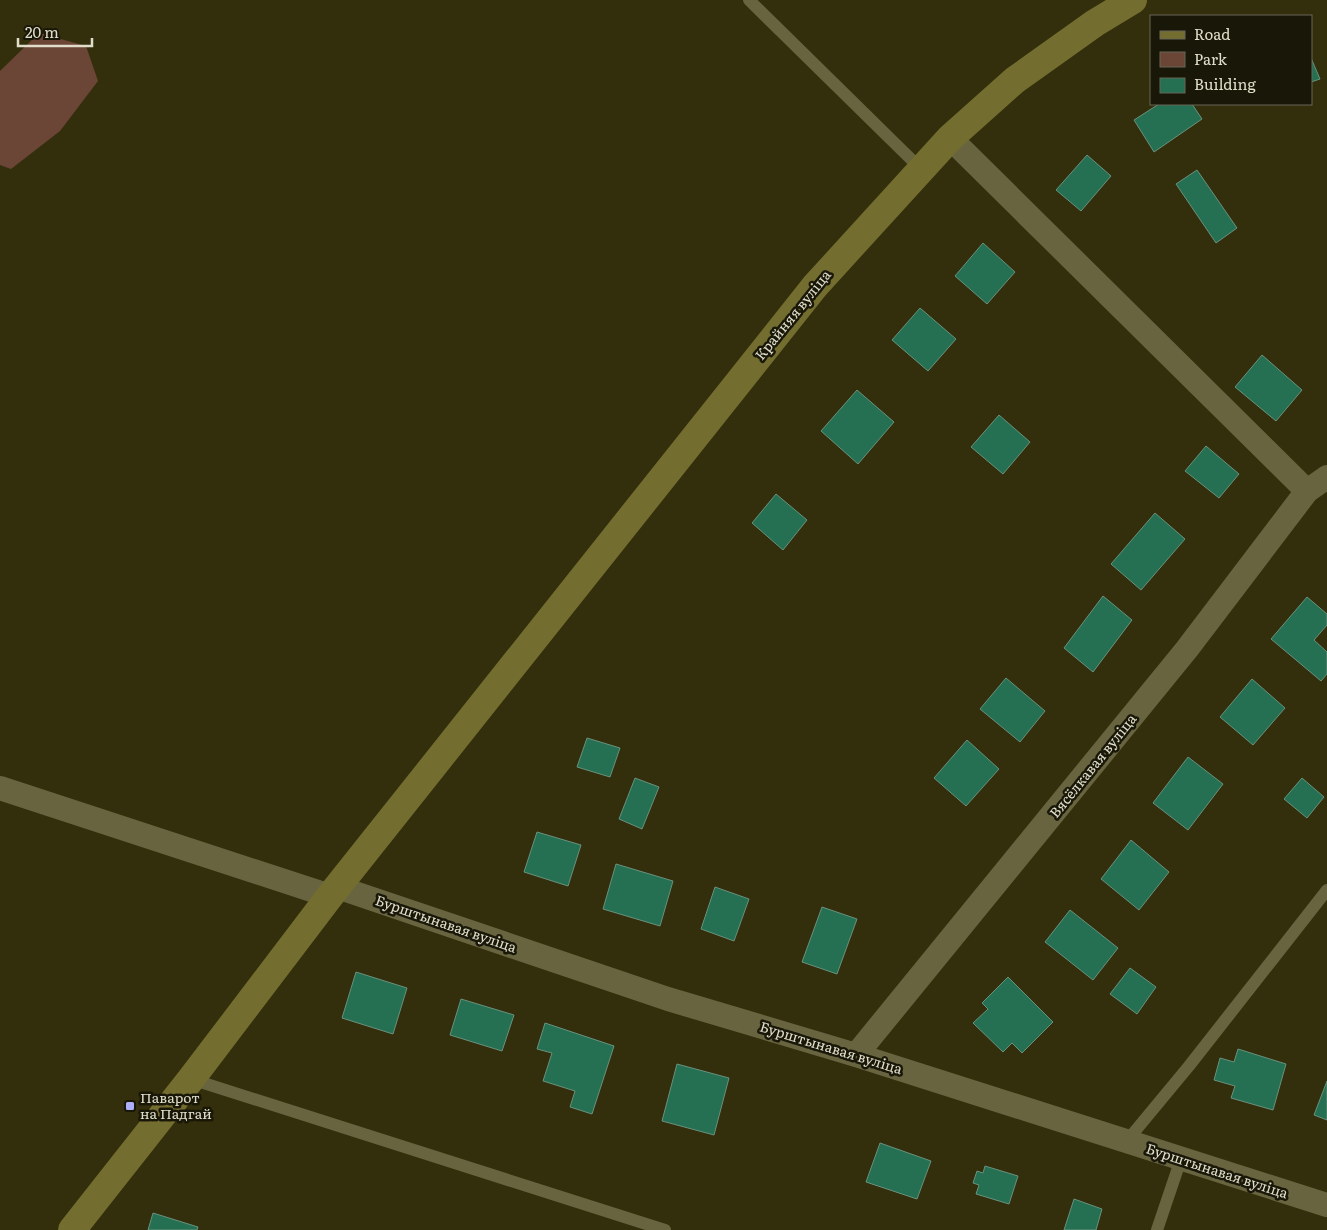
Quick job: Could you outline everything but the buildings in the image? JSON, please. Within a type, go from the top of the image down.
[{"type":"street","name":"Крайняя вуліца","points":[[72,1230],[191,1080],[334,891],[815,286],[950,138],[1014,80],[1095,22],[1133,0]]},
{"type":"street","points":[[950,138],[1307,491]]},
{"type":"street","name":"Вясёлкавая вуліца","points":[[856,1055],[1187,649],[1307,491],[1327,477]]},
{"type":"street","name":"Бурштынавая вуліца","points":[[0,788],[334,891],[668,999],[856,1055],[1327,1205]]},
{"type":"lane","points":[[749,0],[921,169]]},
{"type":"lane","points":[[1126,1142],[1195,1058],[1327,890]]},
{"type":"lane","points":[[191,1080],[665,1230]]},
{"type":"lane","points":[[1157,1230],[1181,1159]]},
{"type":"green space","points":[[39,33],[86,46],[98,81],[60,131],[11,169],[0,165],[0,71]]},
{"type":"place","name":"Паварот на Падгай","points":[[130,1106]]}]
